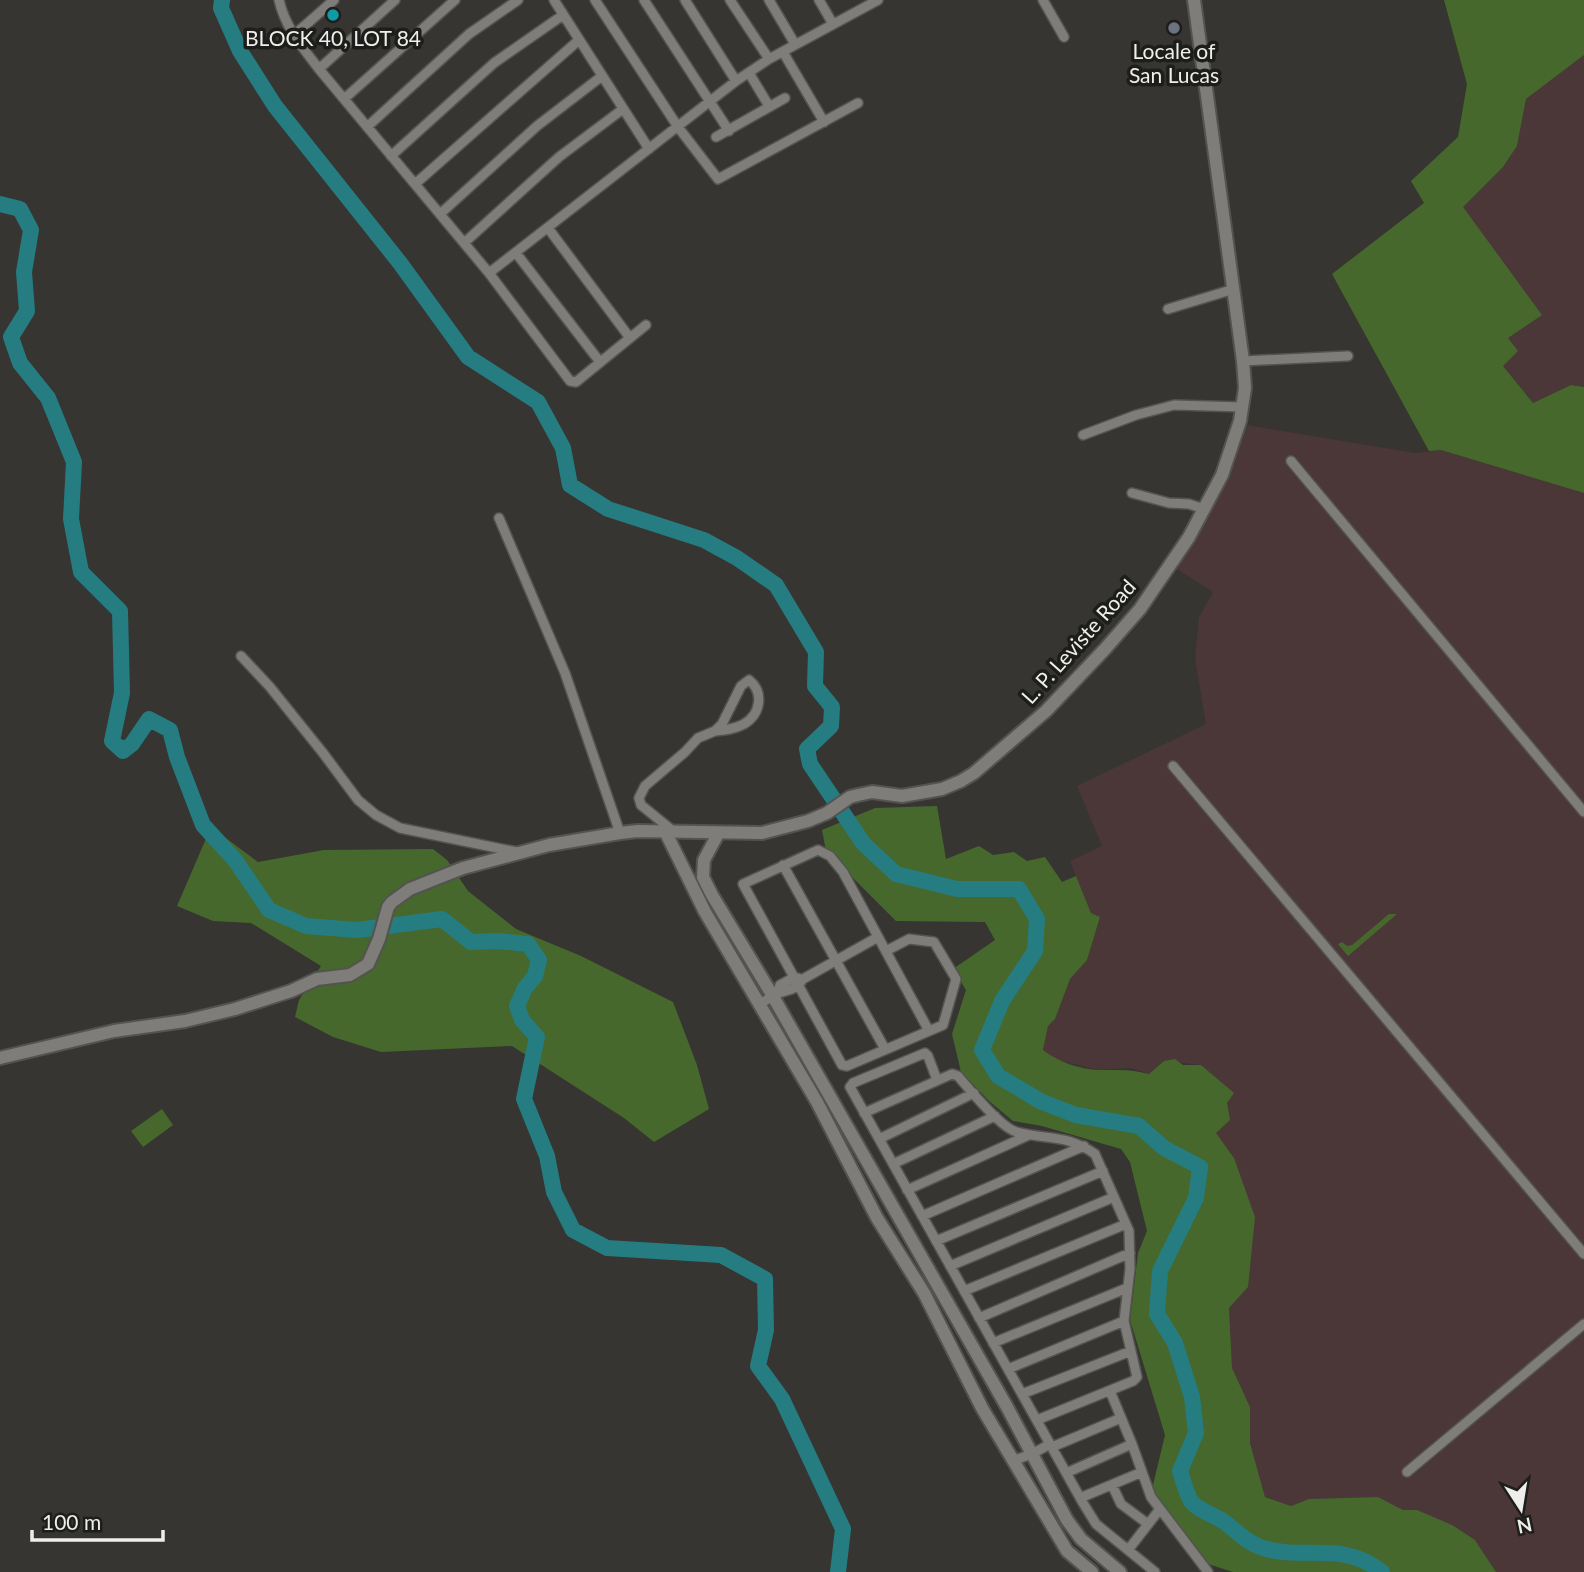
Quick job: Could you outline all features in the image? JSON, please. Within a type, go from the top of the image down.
[{"type":"main road","name":"L. P. Leviste Road","points":[[0,1058],[114,1031],[185,1021],[291,991],[317,979],[350,975],[368,964],[379,939],[388,907],[410,889],[463,868],[549,845],[620,833],[762,833],[789,828],[827,813],[850,797],[872,792],[902,796],[951,785],[974,773],[1045,711],[1140,609],[1204,509],[1222,475],[1243,407],[1245,388],[1234,289],[1194,0]]},
{"type":"main road","points":[[671,833],[690,883],[817,1102],[877,1218],[924,1293],[982,1408],[1067,1551],[1091,1572]]},
{"type":"main road","points":[[718,834],[704,860],[703,877],[775,995],[1067,1520],[1082,1539],[1120,1572]]},
{"type":"main road","points":[[690,883],[703,877]]},
{"type":"street","points":[[293,36],[334,0]]},
{"type":"street","points":[[318,69],[395,0]]},
{"type":"street","points":[[344,99],[454,0]]},
{"type":"street","points":[[367,127],[469,34],[518,0]]},
{"type":"street","points":[[554,0],[649,149]]},
{"type":"street","points":[[595,0],[678,127],[720,179],[858,103]]},
{"type":"street","points":[[644,0],[729,131]]},
{"type":"street","points":[[685,0],[736,81]]},
{"type":"street","points":[[730,0],[769,60]]},
{"type":"street","points":[[769,0],[795,44]]},
{"type":"street","points":[[819,0],[833,24]]},
{"type":"street","points":[[489,274],[736,81],[866,3],[878,0]]},
{"type":"street","points":[[1043,0],[1064,37]]},
{"type":"street","points":[[279,1],[293,36],[318,69],[464,243],[570,381],[576,382],[646,325]]},
{"type":"street","points":[[391,156],[494,63],[563,15]]},
{"type":"street","points":[[415,184],[579,40]]},
{"type":"street","points":[[783,52],[824,122]]},
{"type":"street","points":[[749,72],[769,106]]},
{"type":"street","points":[[440,214],[537,126],[602,76]]},
{"type":"street","points":[[716,137],[785,98]]},
{"type":"street","points":[[464,243],[559,157],[623,109]]},
{"type":"street","points":[[548,228],[630,338]]},
{"type":"street","points":[[516,253],[600,362]]},
{"type":"street","points":[[1168,309],[1234,289]]},
{"type":"street","points":[[1242,361],[1348,356]]},
{"type":"street","points":[[1083,435],[1174,405],[1243,407]]},
{"type":"street","points":[[1290,461],[1584,811]]},
{"type":"street","points":[[1132,493],[1204,509]]},
{"type":"street","points":[[499,518],[565,673],[620,833]]},
{"type":"street","points":[[241,656],[270,687],[358,800],[376,815],[400,828],[519,852]]},
{"type":"street","points":[[671,833],[640,805],[640,794],[645,786],[693,742],[715,731],[737,727],[753,715],[760,694],[752,682],[749,680],[741,686],[722,724],[715,731]]},
{"type":"street","points":[[1173,766],[1584,1254]]},
{"type":"street","points":[[886,951],[909,939],[934,942],[956,979],[943,1025],[929,1031],[885,1049],[847,1066],[842,1065],[798,981],[743,886],[746,881],[818,850],[830,856],[843,872],[929,1031]]},
{"type":"street","points":[[783,865],[885,1049]]},
{"type":"street","points":[[760,1004],[775,995],[789,992],[798,981],[878,937]]},
{"type":"street","points":[[937,1080],[925,1053],[853,1083],[850,1089],[1096,1524],[1156,1572]]},
{"type":"street","points":[[864,1113],[955,1074],[1014,1132],[1056,1137],[1084,1146],[1095,1154],[1129,1231],[1130,1253],[1124,1321],[1137,1377],[1110,1391],[1037,1420]]},
{"type":"street","points":[[878,1139],[974,1093]]},
{"type":"street","points":[[892,1164],[995,1116]]},
{"type":"street","points":[[907,1190],[1030,1134]]},
{"type":"street","points":[[922,1216],[1084,1146]]},
{"type":"street","points":[[936,1241],[1102,1171]]},
{"type":"street","points":[[950,1266],[1114,1197]]},
{"type":"street","points":[[964,1291],[1126,1224]]},
{"type":"street","points":[[979,1318],[1130,1253]]},
{"type":"street","points":[[993,1343],[1128,1288]]},
{"type":"street","points":[[1008,1369],[1124,1321]]},
{"type":"street","points":[[1407,1472],[1584,1324]]},
{"type":"street","points":[[1022,1394],[1131,1351]]},
{"type":"street","points":[[1110,1391],[1151,1497],[1208,1572]]},
{"type":"street","points":[[1013,1461],[1049,1443],[1121,1418]]},
{"type":"street","points":[[1066,1473],[1132,1444]]},
{"type":"street","points":[[1080,1498],[1142,1472]]},
{"type":"street","points":[[1112,1485],[1121,1504],[1148,1524]]},
{"type":"street","points":[[1128,1550],[1160,1509]]},
{"type":"shaded area","points":[[1584,55],[1584,387],[1571,385],[1533,403],[1503,366],[1508,338],[1462,207],[1503,167],[1517,146],[1526,99]]},
{"type":"shaded area","points":[[1246,425],[1415,453],[1441,450],[1584,493],[1584,1572],[1496,1572],[1475,1540],[1417,1510],[1403,1510],[1378,1497],[1309,1499],[1291,1506],[1265,1497],[1250,1443],[1250,1407],[1232,1369],[1229,1308],[1248,1287],[1234,1158],[1216,1133],[1201,1065],[1164,1061],[1149,1074],[1131,1068],[1097,1070],[1054,1059],[1043,1050],[1048,1026],[1055,1019],[1070,979],[1087,960],[1100,917],[1091,913],[1070,861],[1102,846],[1077,786],[1206,724],[1195,659],[1199,617],[1213,592],[1177,569],[1229,475]]},
{"type":"green space","points":[[1444,0],[1584,0],[1584,55],[1526,99],[1517,146],[1503,167],[1463,207],[1542,315],[1508,338],[1518,351],[1503,366],[1533,403],[1571,385],[1584,387],[1584,493],[1441,450],[1429,451],[1332,274],[1424,203],[1411,181],[1458,137],[1467,84]]},
{"type":"green space","points":[[937,806],[946,859],[979,846],[993,855],[1014,852],[1027,861],[1045,857],[1062,882],[1076,876],[1091,913],[1100,917],[1087,960],[1070,979],[1055,1019],[1048,1026],[1043,1050],[1077,1067],[1149,1074],[1164,1061],[1175,1059],[1183,1065],[1201,1065],[1234,1093],[1227,1103],[1230,1120],[1216,1133],[1234,1158],[1255,1217],[1248,1287],[1229,1308],[1232,1368],[1250,1407],[1250,1443],[1265,1497],[1291,1506],[1309,1499],[1378,1497],[1403,1510],[1417,1510],[1452,1525],[1475,1540],[1496,1572],[1233,1572],[1208,1564],[1156,1495],[1153,1485],[1165,1435],[1130,1320],[1138,1253],[1147,1231],[1130,1162],[1121,1149],[1042,1126],[1013,1121],[961,1072],[952,1034],[966,990],[953,969],[995,940],[985,922],[896,921],[826,851],[822,830],[875,808]]},
{"type":"green space","points":[[211,827],[258,862],[324,850],[433,849],[447,860],[468,891],[516,929],[581,956],[673,1002],[697,1065],[709,1109],[654,1142],[624,1118],[512,1046],[381,1052],[333,1037],[295,1017],[299,1000],[321,966],[251,923],[213,921],[177,906]]},
{"type":"green space","points":[[1389,914],[1397,914],[1348,956],[1338,944],[1342,942],[1347,946],[1352,945]]},
{"type":"green space","points":[[162,1109],[173,1125],[143,1147],[131,1131]]},
{"type":"waterway","points":[[222,0],[221,8],[240,51],[275,106],[400,263],[468,357],[538,402],[563,448],[570,485],[608,509],[704,540],[737,558],[776,585],[816,652],[815,686],[832,707],[831,726],[807,749],[810,764],[863,843],[896,874],[957,889],[1019,889],[1037,919],[1035,951],[1002,1001],[982,1050],[998,1076],[1042,1102],[1076,1115],[1139,1126],[1164,1148],[1200,1167],[1196,1198],[1160,1271],[1157,1314],[1175,1343],[1192,1397],[1196,1433],[1180,1471],[1189,1498],[1197,1507],[1223,1521],[1257,1546],[1294,1553],[1353,1557],[1382,1572]]},
{"type":"waterway","points":[[0,204],[20,209],[31,230],[24,272],[27,311],[11,337],[20,363],[48,398],[74,462],[71,519],[81,572],[120,611],[122,693],[112,741],[123,751],[132,744],[149,719],[170,730],[177,757],[203,825],[235,860],[269,910],[306,926],[357,930],[442,919],[471,942],[528,944],[539,960],[535,976],[525,988],[517,1006],[522,1020],[537,1037],[524,1099],[547,1156],[554,1192],[573,1230],[607,1248],[721,1255],[765,1279],[766,1330],[758,1366],[782,1399],[843,1529],[838,1572]]},
{"type":"place","name":"BLOCK 40, LOT 84","points":[[333,15]]},
{"type":"place","name":"Locale of San Lucas","points":[[1174,28]]}]
